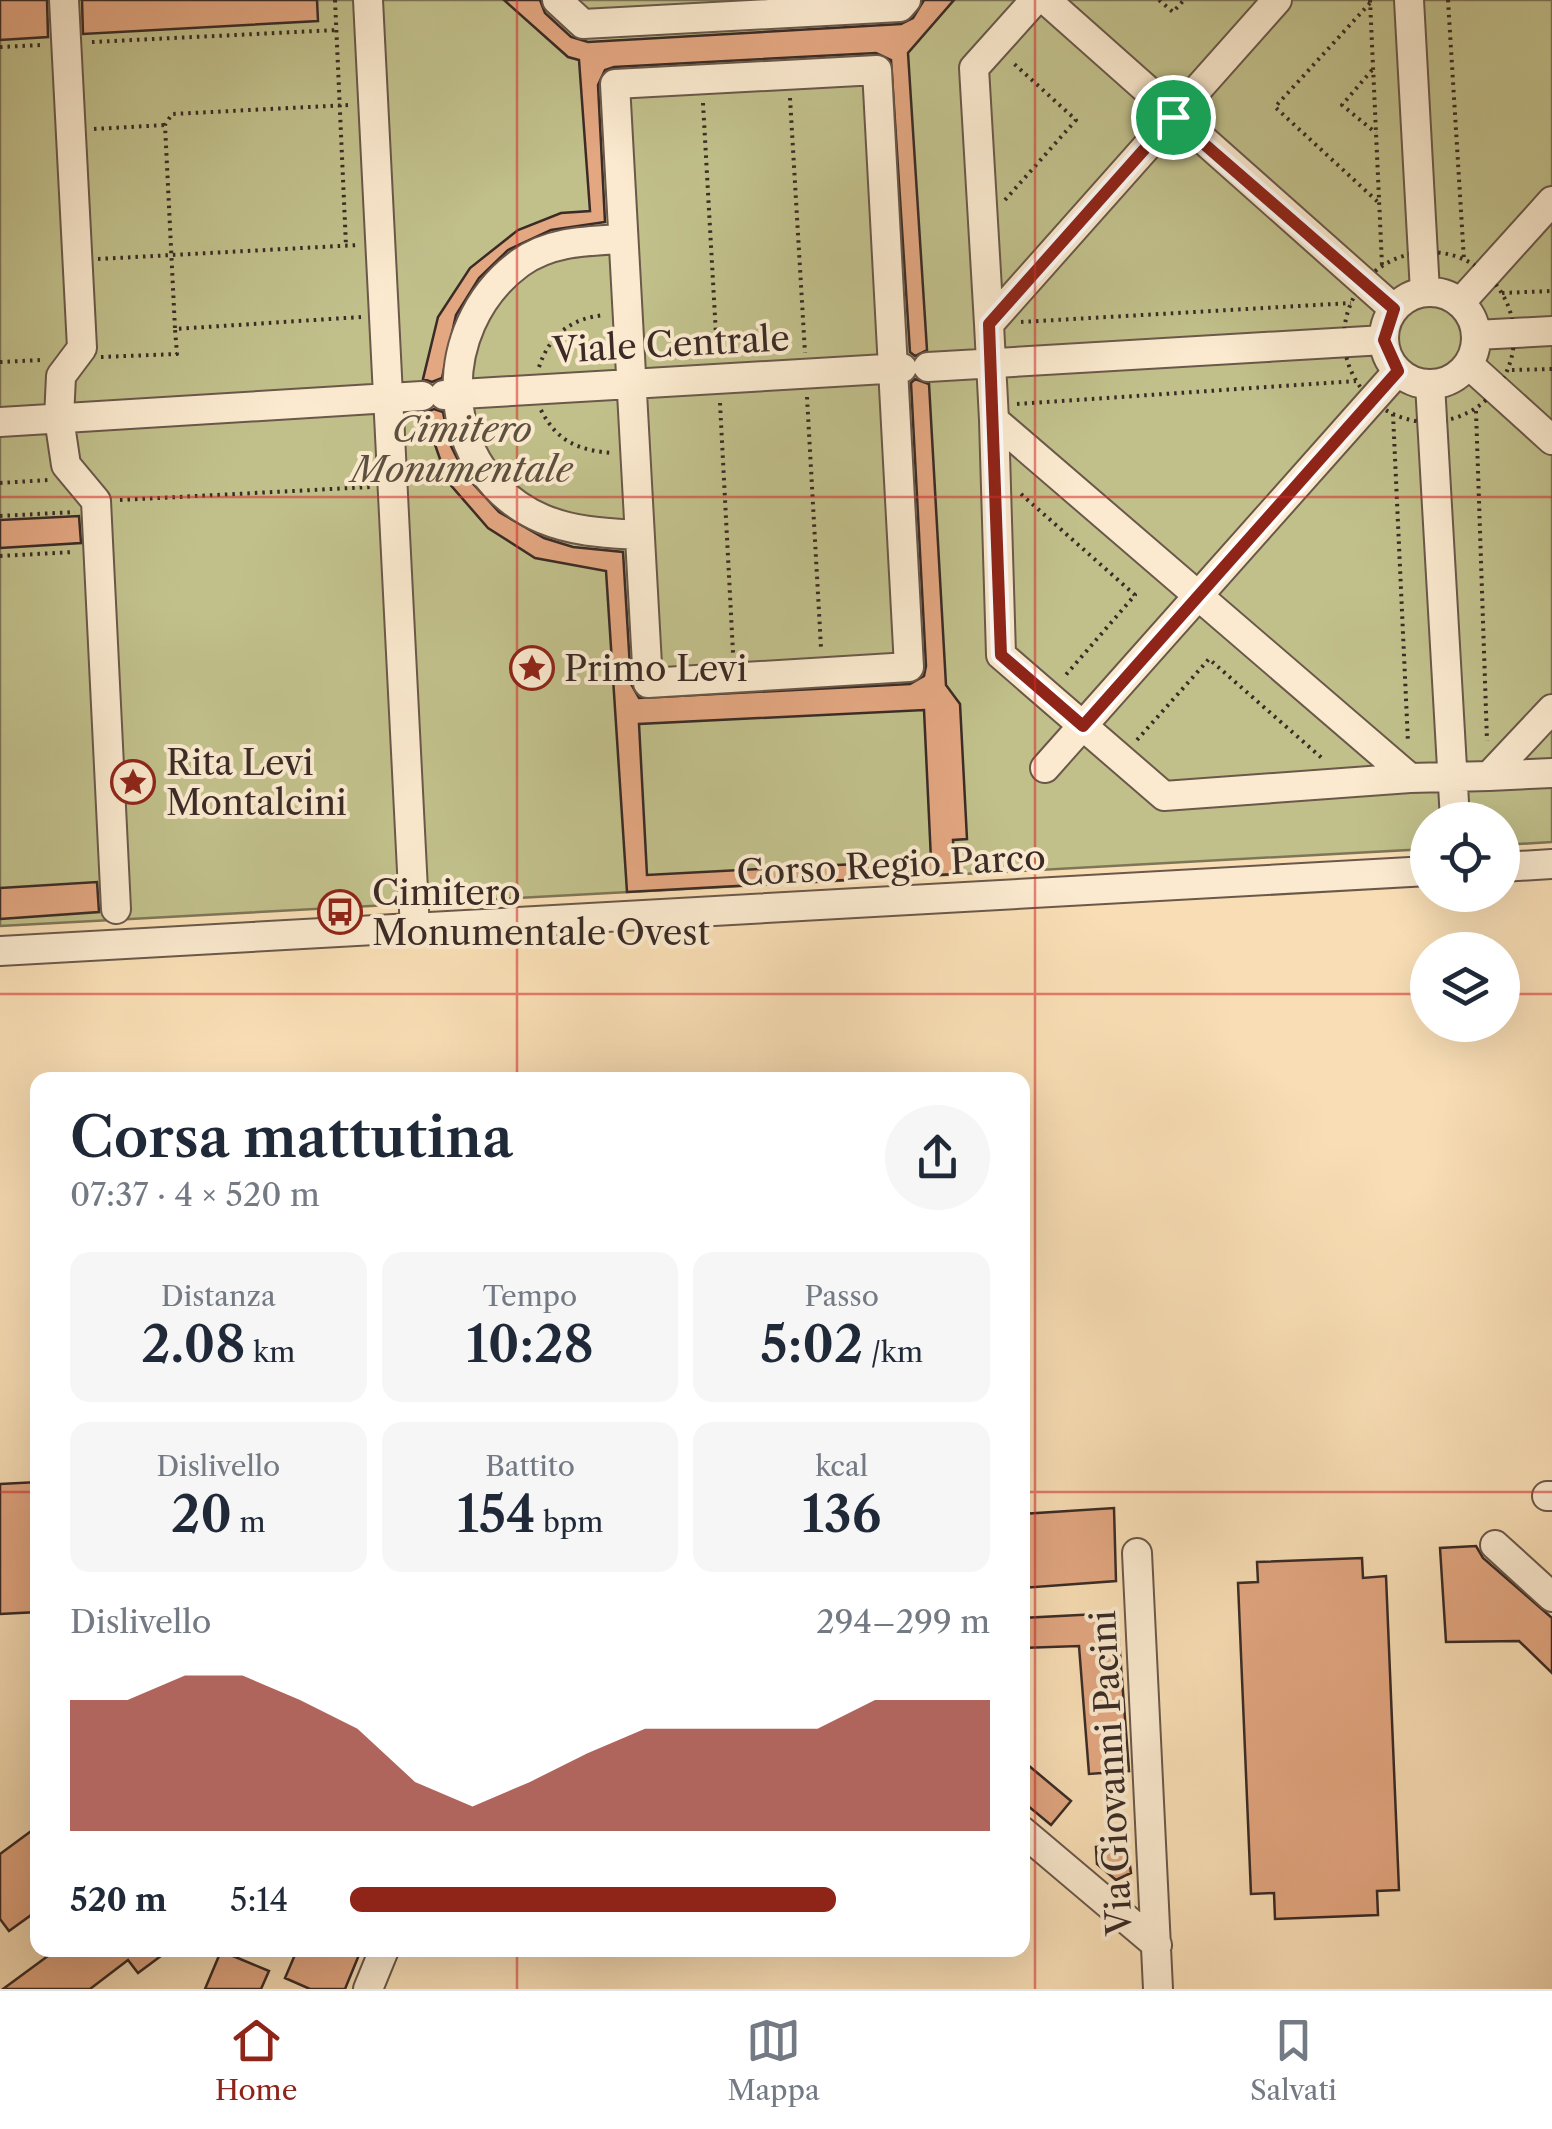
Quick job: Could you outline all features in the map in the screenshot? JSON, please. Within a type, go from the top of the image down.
[{"type":"street","points":[[64,0],[82,348],[60,376],[59,418],[66,466],[96,506],[116,909]]},
{"type":"street","points":[[368,0],[384,396],[415,930]]},
{"type":"street","points":[[556,0],[583,24],[742,7],[900,7],[906,0]]},
{"type":"street","points":[[1035,0],[974,68],[985,222],[1001,655],[1164,796],[1410,778],[1552,773]]},
{"type":"street","points":[[1046,0],[1173,117],[1394,309]]},
{"type":"street","points":[[989,324],[1276,0]]},
{"type":"street","points":[[1409,0],[1424,292]]},
{"type":"street","points":[[876,70],[908,368],[909,667],[648,683],[615,84],[876,70]]},
{"type":"street","points":[[1460,303],[1552,201]]},
{"type":"street","points":[[622,239],[568,242],[522,261],[490,291],[469,323],[440,395],[482,468],[507,496],[541,518],[585,532],[640,534]]},
{"type":"street","points":[[1424,292],[1440,293],[1460,303],[1476,335],[1468,364],[1445,382],[1430,384],[1398,371],[1384,340],[1394,309],[1424,292]]},
{"type":"street","points":[[1476,335],[1552,331]]},
{"type":"street","name":"Viale Centrale","points":[[0,422],[384,396],[1384,340]]},
{"type":"street","points":[[1468,364],[1552,440]]},
{"type":"street","points":[[1045,768],[1398,371]]},
{"type":"street","points":[[1430,384],[1454,802]]},
{"type":"street","points":[[993,413],[1410,778]]},
{"type":"street","points":[[1488,776],[1552,708]]},
{"type":"street","points":[[1520,866],[1552,864]]},
{"type":"street","name":"Corso Regio Parco","points":[[0,951],[1410,872]]},
{"type":"street","points":[[1495,1546],[1552,1597]]},
{"type":"street","name":"Via Giovanni Pacini","points":[[1137,1553],[1158,1989]]},
{"type":"street","points":[[1030,1837],[1158,1944]]},
{"type":"street","points":[[368,1989],[381,1957]]},
{"type":"path","points":[[335,0],[346,246]]},
{"type":"path","points":[[1160,0],[1173,12],[1184,0]]},
{"type":"path","points":[[1448,0],[1484,275],[1514,333],[1494,389],[1488,776]]},
{"type":"path","points":[[1370,2],[1379,203],[1365,284],[1344,342],[1374,399],[1410,778]]},
{"type":"path","points":[[1370,2],[1274,107],[1379,203]]},
{"type":"path","points":[[0,47],[336,30]]},
{"type":"path","points":[[985,222],[1076,120],[994,46]]},
{"type":"path","points":[[1373,68],[1342,105],[1376,133]]},
{"type":"path","points":[[372,104],[172,114],[164,126],[175,329],[381,316]]},
{"type":"path","points":[[71,130],[164,126]]},
{"type":"path","points":[[78,260],[378,244]]},
{"type":"path","points":[[989,324],[1365,284],[1422,252],[1484,275],[1552,291]]},
{"type":"path","points":[[993,413],[1374,399],[1432,422],[1494,389],[1552,369]]},
{"type":"path","points":[[996,472],[1135,595],[1048,696]]},
{"type":"path","points":[[0,483],[77,479]]},
{"type":"path","points":[[0,516],[390,486]]},
{"type":"path","points":[[0,556],[98,551]]},
{"type":"path","points":[[1121,758],[1209,659],[1350,782]]},
{"type":"green space","name":"Cimitero Monumentale","points":[[0,0],[1552,0],[1552,842],[1520,844],[1520,802],[1410,802],[1410,850],[0,926]]},
{"type":"building","points":[[0,0],[47,0],[48,37],[0,40]]},
{"type":"building","points":[[82,0],[317,0],[318,21],[83,34]]},
{"type":"building","points":[[504,0],[540,0],[545,13],[571,37],[588,42],[901,24],[913,18],[924,0],[954,0],[908,53],[927,350],[915,356],[910,352],[891,60],[876,53],[614,67],[605,70],[598,85],[605,222],[551,230],[508,250],[479,278],[456,315],[442,378],[432,382],[423,379],[438,317],[470,268],[518,230],[561,213],[590,211],[579,60],[568,57]]},
{"type":"building","points":[[915,379],[929,384],[946,685],[960,704],[967,839],[953,840],[955,874],[627,892],[606,571],[535,558],[488,528],[448,482],[424,413],[434,409],[443,412],[449,442],[466,476],[499,512],[544,538],[573,547],[623,552],[631,684],[639,698],[910,684],[924,676],[926,666],[911,383]],"holes":[[[924,710],[931,860],[647,875],[639,724]]]},
{"type":"building","points":[[79,516],[81,543],[0,548],[0,520]]},
{"type":"building","points":[[97,882],[99,912],[0,919],[0,888]]},
{"type":"building","points":[[30,1482],[30,1612],[0,1614],[0,1484]]},
{"type":"building","points":[[1114,1508],[1116,1581],[1030,1587],[1030,1513]]},
{"type":"building","points":[[1476,1546],[1483,1558],[1552,1618],[1552,1673],[1519,1641],[1446,1642],[1440,1548]]},
{"type":"building","points":[[1362,1558],[1363,1578],[1386,1576],[1399,1890],[1377,1891],[1378,1915],[1275,1919],[1274,1893],[1251,1894],[1238,1583],[1258,1582],[1257,1562]]},
{"type":"building","points":[[1117,1613],[1129,1771],[1089,1774],[1079,1646],[1030,1648],[1030,1618]]},
{"type":"building","points":[[1030,1767],[1071,1801],[1051,1825],[1030,1808]]},
{"type":"building","points":[[30,1832],[30,1916],[9,1931],[0,1919],[0,1854]]},
{"type":"building","points":[[1127,1845],[1131,1873],[1116,1880],[1097,1864],[1096,1847]]},
{"type":"building","points":[[46,1957],[160,1957],[138,1973],[128,1960],[90,1989],[3,1989]]},
{"type":"building","points":[[218,1957],[235,1957],[269,1971],[261,1989],[205,1989]]},
{"type":"building","points":[[294,1957],[358,1957],[345,1989],[310,1989],[285,1978]]},
{"type":"place","name":"Primo Levi","points":[[532,668]]},
{"type":"place","name":"Rita Levi Montalcini","points":[[133,782]]},
{"type":"place","name":"Cimitero Monumentale Ovest","points":[[340,912]]},
{"type":"route","points":[[1173,117],[1394,309],[1384,340],[1387,354],[1398,371],[1083,726],[1001,655],[989,324],[1173,117]]}]
